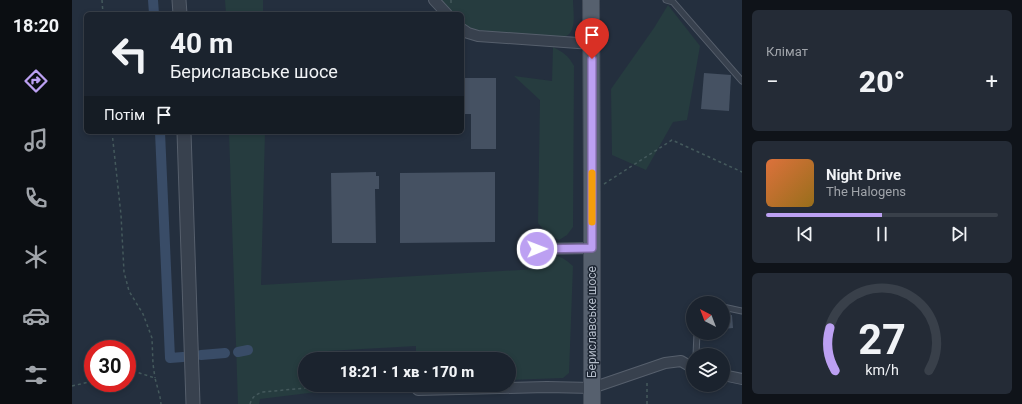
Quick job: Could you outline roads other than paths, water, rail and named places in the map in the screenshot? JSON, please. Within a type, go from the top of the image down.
[{"type":"main road","name":"Бериславське шосе","points":[[591,0],[592,396]]},
{"type":"street","points":[[179,0],[180,12]]},
{"type":"street","points":[[434,0],[445,12]]},
{"type":"street","points":[[464,30],[478,36],[592,44]]},
{"type":"street","points":[[184,134],[194,404]]},
{"type":"street","points":[[537,249],[592,248]]},
{"type":"street","points":[[516,388],[546,387],[592,396],[647,369],[665,362],[681,361],[686,364]]},
{"type":"street","points":[[730,376],[742,379]]},
{"type":"lane","points":[[666,0],[673,2],[742,81]]},
{"type":"lane","points":[[730,308],[742,311]]},
{"type":"waterway","points":[[153,0],[154,12]]},
{"type":"waterway","points":[[160,134],[170,358],[183,357]]},
{"type":"waterway","points":[[238,352],[248,350]]},
{"type":"waterway","points":[[201,355],[225,353]]}]
